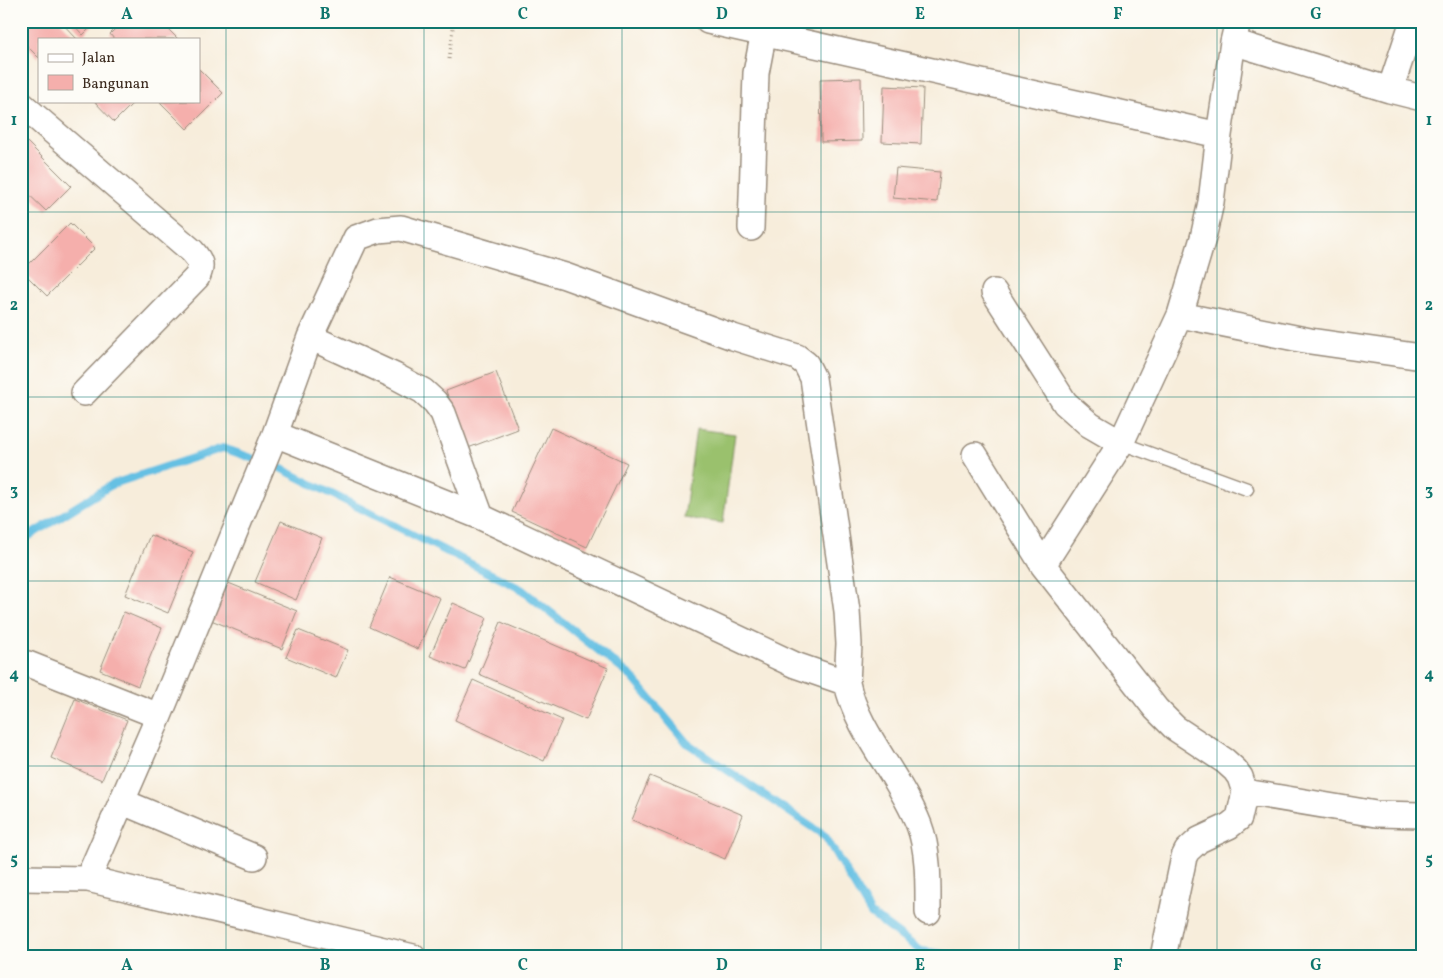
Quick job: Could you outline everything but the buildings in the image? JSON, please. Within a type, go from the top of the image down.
[{"type":"street","points":[[708,21],[764,28],[1219,135]]},
{"type":"street","points":[[1390,90],[1414,21]]},
{"type":"street","points":[[751,228],[756,73],[764,28]]},
{"type":"street","points":[[1042,565],[1122,443],[1180,315],[1211,202],[1235,32],[1390,90],[1422,98]]},
{"type":"street","points":[[21,104],[200,259],[201,266],[197,277],[84,393]]},
{"type":"street","points":[[88,879],[123,802],[275,434],[310,337],[356,238],[378,230],[402,228],[565,276],[733,337],[797,358],[806,364],[813,378],[846,603],[849,644],[847,683],[850,698],[856,714],[899,785],[919,825],[927,877],[928,912]]},
{"type":"street","points":[[994,292],[1065,403],[1090,425],[1122,443]]},
{"type":"street","points":[[1180,315],[1310,341],[1422,357]]},
{"type":"street","points":[[310,337],[423,390],[436,402],[443,413],[481,517]]},
{"type":"street","points":[[275,434],[481,517],[795,664],[847,683]]},
{"type":"street","points":[[975,454],[1042,565],[1156,709],[1175,728],[1225,761],[1240,777],[1245,792],[1239,818],[1229,826],[1199,840],[1186,851],[1163,957]]},
{"type":"street","points":[[28,664],[159,716]]},
{"type":"street","points":[[1245,792],[1376,814],[1422,815]]},
{"type":"street","points":[[123,802],[254,856]]},
{"type":"street","points":[[21,878],[88,879],[413,957]]},
{"type":"lane","points":[[1122,443],[1247,489]]},
{"type":"path","points":[[449,59],[454,21]]},
{"type":"green space","points":[[696,429],[735,434],[723,523],[684,518]]},
{"type":"waterway","points":[[21,541],[113,484],[223,448],[278,467],[521,589],[632,677],[687,743],[825,836],[871,914],[921,951],[965,957]]}]
